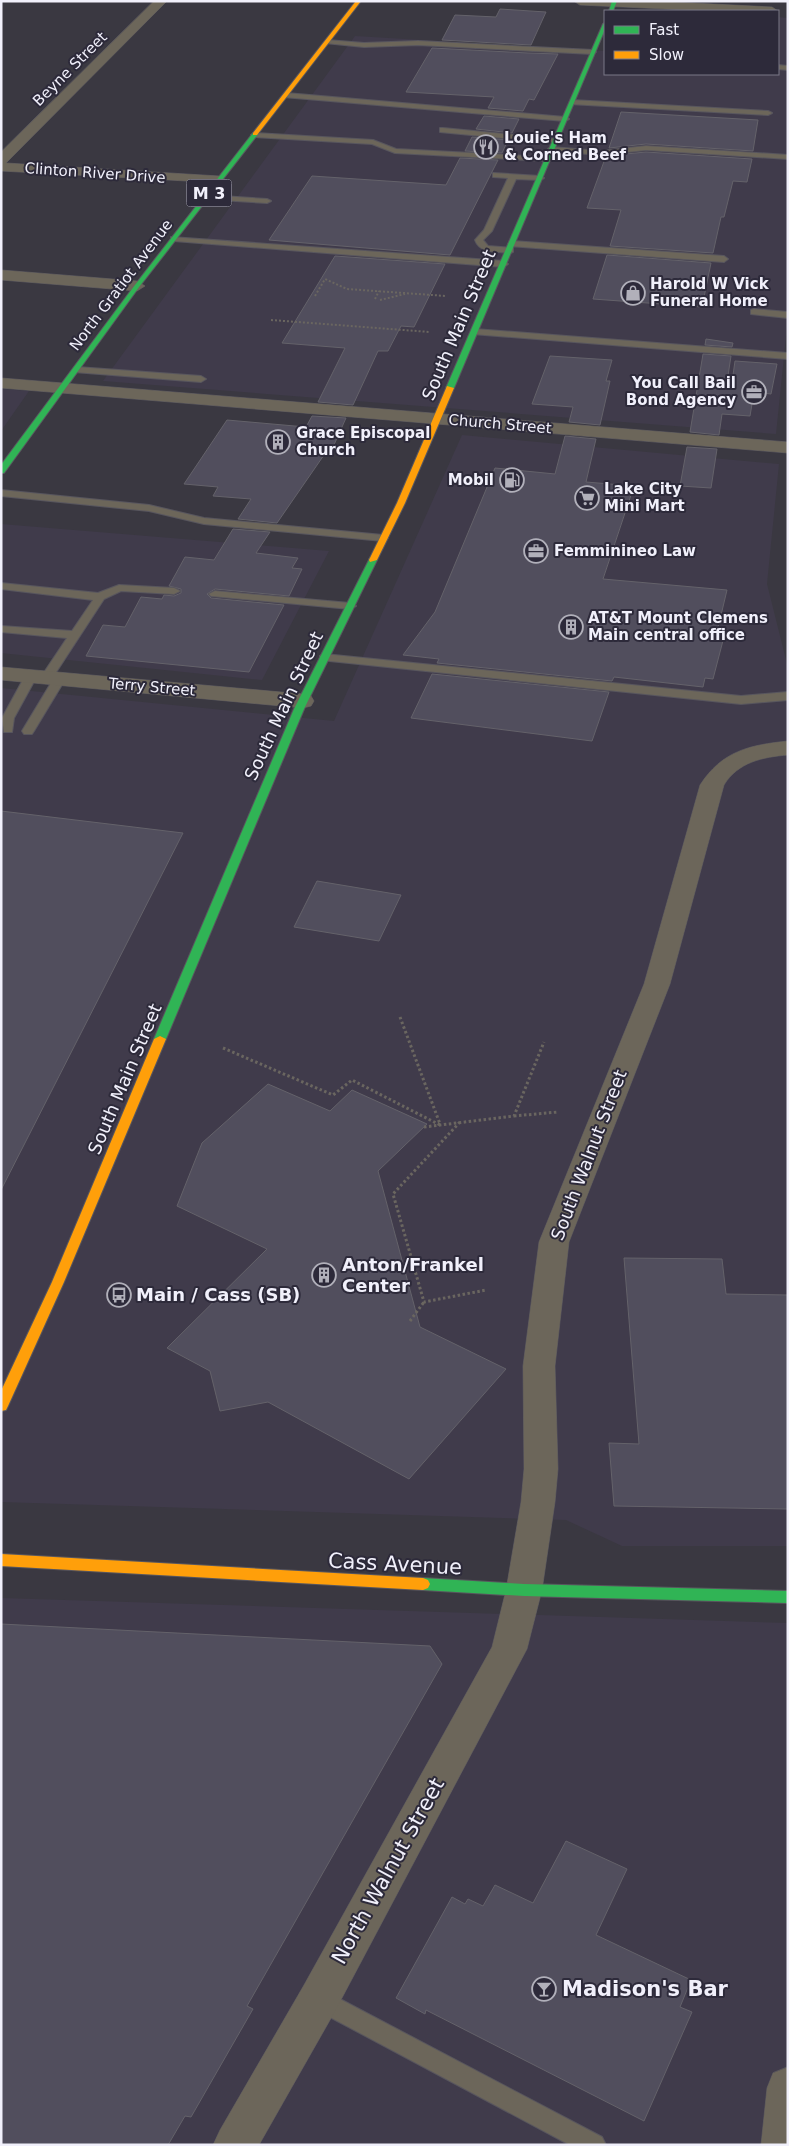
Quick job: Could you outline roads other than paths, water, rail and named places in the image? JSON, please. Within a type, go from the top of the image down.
[{"type":"street","name":"Beyne Street","points":[[1,160],[161,1]]},
{"type":"street","name":"North Gratiot Avenue","points":[[1,471],[137,286],[359,1]]},
{"type":"street","points":[[580,1],[613,5],[731,10]]},
{"type":"street","name":"South Main Street","points":[[1,1406],[58,1282],[303,701],[384,538],[438,419],[572,102],[595,55],[604,27]]},
{"type":"street","name":"Clinton River Drive","points":[[1,167],[219,180]]},
{"type":"street","points":[[1,275],[137,286]]},
{"type":"street","name":"Church Street","points":[[1,383],[788,448]]},
{"type":"street","name":"Terry Street","points":[[1,673],[303,701]]},
{"type":"street","name":"South Walnut Street","points":[[524,1590],[541,1468],[539,1366],[554,1242],[657,984],[712,785],[725,767],[762,750],[788,748]]},
{"type":"street","name":"Cass Avenue","points":[[1,1560],[524,1590],[788,1597]]},
{"type":"street","name":"North Walnut Street","points":[[235,2145],[319,1999],[509,1649],[524,1590]]},
{"type":"street","points":[[783,2145],[788,2088]]},
{"type":"lane","points":[[327,42],[364,45],[418,43],[595,55]]},
{"type":"lane","points":[[286,95],[565,119]]},
{"type":"lane","points":[[572,102],[768,113]]},
{"type":"lane","points":[[443,130],[552,150]]},
{"type":"lane","points":[[255,134],[373,142],[395,151],[552,150],[600,153],[646,148],[788,157]]},
{"type":"lane","points":[[496,175],[540,178]]},
{"type":"lane","points":[[513,176],[488,231],[479,240],[481,245],[486,248],[511,247],[724,259]]},
{"type":"lane","points":[[206,197],[267,201]]},
{"type":"lane","points":[[174,239],[504,264]]},
{"type":"lane","points":[[754,312],[788,315]]},
{"type":"lane","points":[[475,332],[788,356]]},
{"type":"lane","points":[[77,370],[201,379]]},
{"type":"lane","points":[[1,493],[149,508],[204,521],[384,538]]},
{"type":"lane","points":[[1,586],[100,597]]},
{"type":"lane","points":[[8,729],[8,718],[46,677],[100,597],[118,588],[174,591]]},
{"type":"lane","points":[[215,594],[350,606]]},
{"type":"lane","points":[[1,629],[75,635]]},
{"type":"lane","points":[[324,658],[741,700],[788,696]]},
{"type":"lane","points":[[28,731],[46,677]]},
{"type":"lane","points":[[319,1999],[594,2145]]},
{"type":"place","name":"Louie's Ham & Corned Beef","points":[[486,147]]},
{"type":"place","name":"Harold W Vick Funeral Home","points":[[633,293]]},
{"type":"place","name":"You Call Bail Bond Agency","points":[[754,392]]},
{"type":"place","name":"Grace Episcopal Church","points":[[278,442]]},
{"type":"place","name":"Mobil","points":[[512,480]]},
{"type":"place","name":"Lake City Mini Mart","points":[[587,498]]},
{"type":"place","name":"Femminineo Law","points":[[536,551]]},
{"type":"place","name":"AT&T Mount Clemens Main central office","points":[[571,627]]},
{"type":"place","name":"Anton/Frankel Center","points":[[324,1275]]},
{"type":"place","name":"Main / Cass (SB)","points":[[119,1295]]},
{"type":"place","name":"Madison's Bar","points":[[544,1989]]}]
